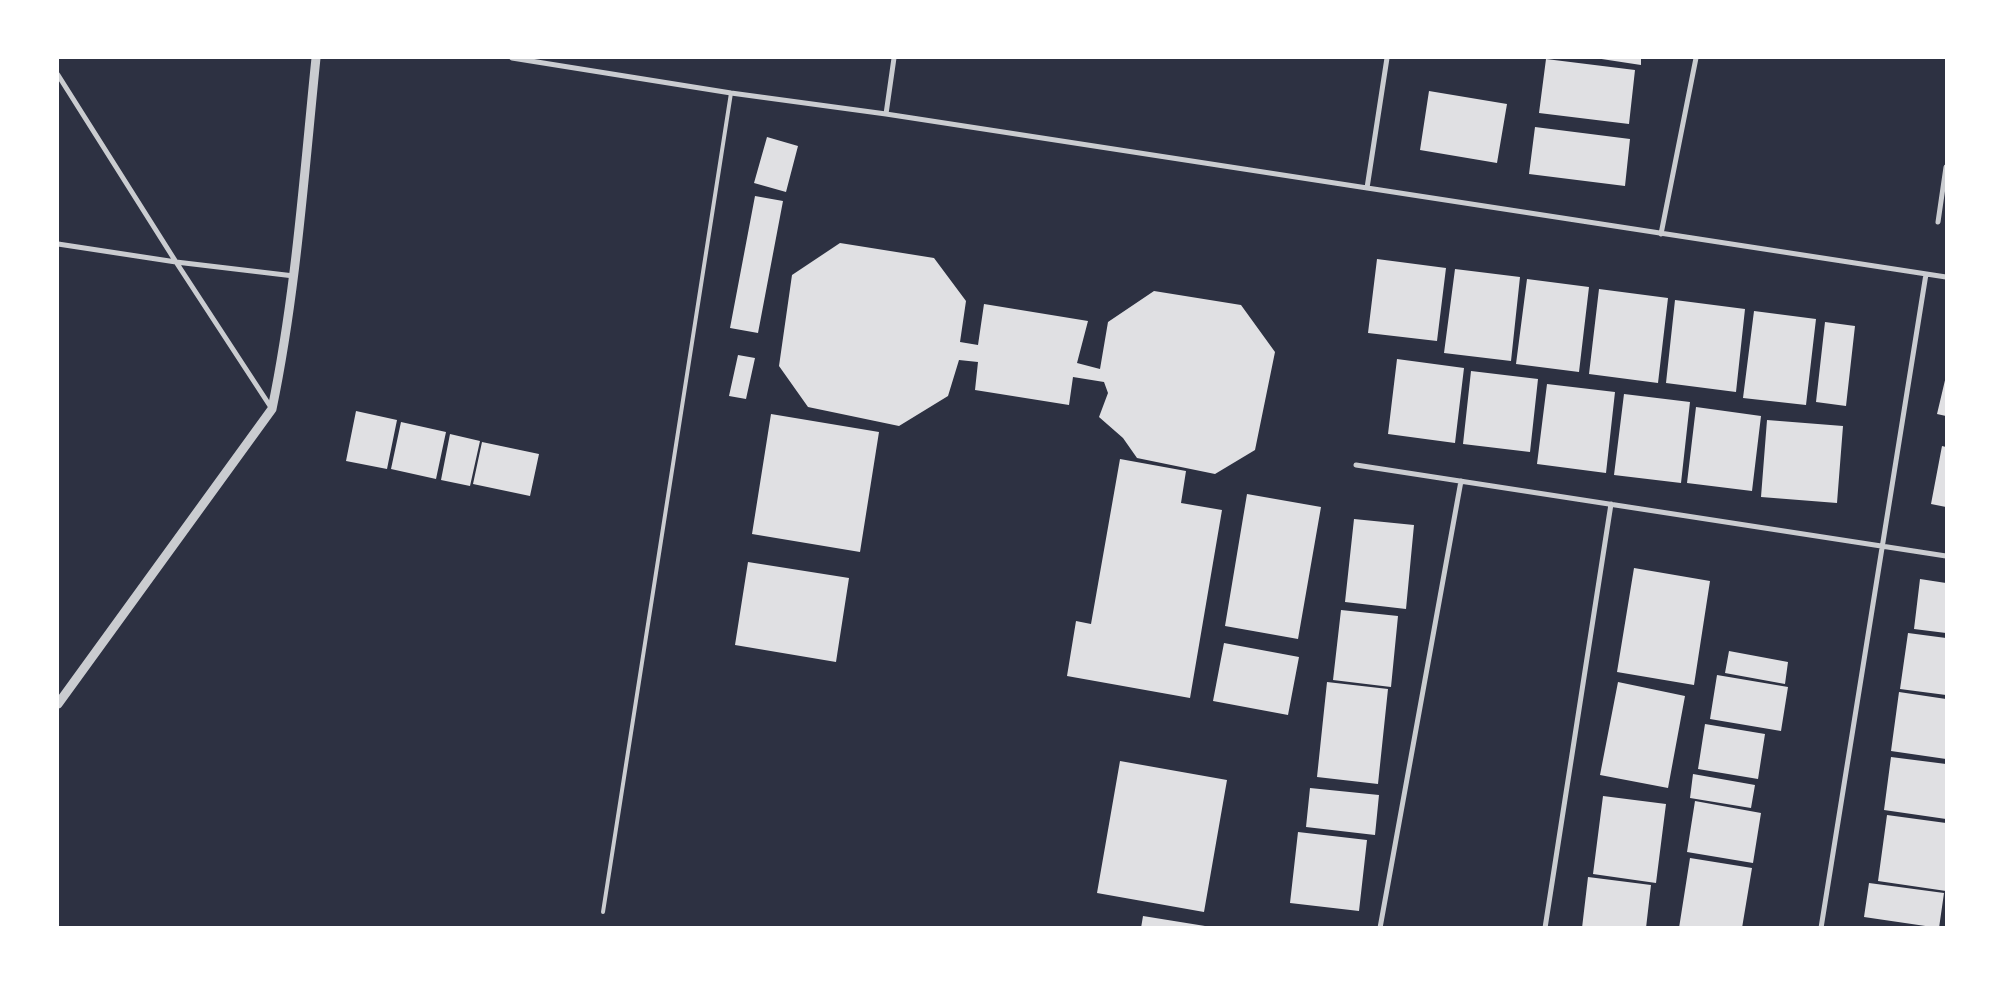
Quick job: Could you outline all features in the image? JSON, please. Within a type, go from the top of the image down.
[{"type":"street","points":[[58,704],[272,409],[283,355],[294,276],[316,58]]},
{"type":"street","points":[[512,58],[731,93],[886,114],[1946,277]]},
{"type":"street","points":[[886,114],[894,58]]},
{"type":"street","points":[[1367,188],[1387,58]]},
{"type":"street","points":[[1661,234],[1696,58]]},
{"type":"street","points":[[58,75],[176,262],[272,409]]},
{"type":"street","points":[[1938,222],[1946,167]]},
{"type":"street","points":[[58,244],[176,262],[294,276]]},
{"type":"street","points":[[1821,928],[1926,274]]},
{"type":"street","points":[[1356,465],[1946,556]]},
{"type":"street","points":[[1380,928],[1461,481]]},
{"type":"street","points":[[1545,928],[1611,504]]},
{"type":"lane","points":[[603,912],[731,93]]},
{"type":"building","points":[[1595,58],[1641,58],[1641,65]]},
{"type":"building","points":[[1546,59],[1635,70],[1629,124],[1539,113]]},
{"type":"building","points":[[1429,91],[1507,104],[1497,163],[1420,150]]},
{"type":"building","points":[[1535,127],[1630,139],[1625,186],[1529,174]]},
{"type":"building","points":[[767,137],[798,146],[786,192],[754,183]]},
{"type":"building","points":[[755,196],[783,201],[758,333],[730,328]]},
{"type":"building","points":[[840,243],[934,258],[966,301],[960,342],[978,345],[984,304],[1088,321],[1077,363],[1100,369],[1108,322],[1154,291],[1241,305],[1275,352],[1255,450],[1215,474],[1137,458],[1123,438],[1099,417],[1108,393],[1104,382],[1073,377],[1069,405],[975,390],[978,362],[959,360],[948,396],[899,426],[808,407],[779,366],[792,275]]},
{"type":"building","points":[[1377,259],[1446,268],[1437,341],[1368,333]]},
{"type":"building","points":[[1455,269],[1520,277],[1511,361],[1444,353]]},
{"type":"building","points":[[1527,279],[1589,287],[1579,372],[1516,364]]},
{"type":"building","points":[[1599,289],[1668,298],[1658,383],[1589,374]]},
{"type":"building","points":[[1675,300],[1745,309],[1736,392],[1666,383]]},
{"type":"building","points":[[1754,311],[1816,319],[1806,405],[1743,398]]},
{"type":"building","points":[[1825,322],[1855,326],[1846,406],[1816,402]]},
{"type":"building","points":[[738,355],[755,358],[746,399],[729,396]]},
{"type":"building","points":[[1397,359],[1464,368],[1455,443],[1388,434]]},
{"type":"building","points":[[1471,371],[1538,379],[1530,452],[1463,444]]},
{"type":"building","points":[[1946,376],[1946,416],[1937,414]]},
{"type":"building","points":[[1547,384],[1615,392],[1606,473],[1537,464]]},
{"type":"building","points":[[1624,394],[1690,402],[1681,483],[1614,475]]},
{"type":"building","points":[[1696,407],[1761,416],[1752,491],[1687,483]]},
{"type":"building","points":[[356,411],[397,420],[387,469],[346,461]]},
{"type":"building","points":[[771,414],[879,432],[860,552],[752,534]]},
{"type":"building","points":[[1767,420],[1843,426],[1837,503],[1761,497]]},
{"type":"building","points":[[401,422],[446,432],[436,479],[391,469]]},
{"type":"building","points":[[450,434],[480,441],[470,486],[441,480]]},
{"type":"building","points":[[482,442],[539,454],[530,496],[473,484]]},
{"type":"building","points":[[1942,446],[1946,447],[1946,507],[1931,504]]},
{"type":"building","points":[[1120,459],[1186,471],[1181,503],[1222,510],[1190,698],[1067,676],[1076,621],[1091,624]]},
{"type":"building","points":[[1247,494],[1321,507],[1298,639],[1225,626]]},
{"type":"building","points":[[1354,519],[1414,525],[1406,609],[1345,602]]},
{"type":"building","points":[[748,562],[849,578],[836,662],[735,645]]},
{"type":"building","points":[[1634,568],[1710,581],[1694,685],[1617,672]]},
{"type":"building","points":[[1920,579],[1946,583],[1946,633],[1914,629]]},
{"type":"building","points":[[1341,610],[1398,616],[1391,687],[1333,680]]},
{"type":"building","points":[[1908,633],[1946,638],[1946,695],[1900,689]]},
{"type":"building","points":[[1224,643],[1299,657],[1288,715],[1213,701]]},
{"type":"building","points":[[1729,651],[1788,662],[1785,684],[1725,673]]},
{"type":"building","points":[[1717,675],[1788,687],[1781,731],[1710,719]]},
{"type":"building","points":[[1327,682],[1388,689],[1378,784],[1317,777]]},
{"type":"building","points":[[1618,682],[1685,696],[1668,788],[1600,775]]},
{"type":"building","points":[[1899,692],[1946,699],[1946,759],[1891,751]]},
{"type":"building","points":[[1705,724],[1765,734],[1758,779],[1698,769]]},
{"type":"building","points":[[1891,757],[1946,764],[1946,819],[1884,810]]},
{"type":"building","points":[[1120,761],[1227,780],[1204,912],[1097,893]]},
{"type":"building","points":[[1693,774],[1755,785],[1751,808],[1690,798]]},
{"type":"building","points":[[1310,788],[1379,795],[1375,835],[1306,827]]},
{"type":"building","points":[[1603,796],[1666,804],[1656,883],[1593,874]]},
{"type":"building","points":[[1695,801],[1761,813],[1753,863],[1687,852]]},
{"type":"building","points":[[1887,815],[1946,823],[1946,891],[1878,881]]},
{"type":"building","points":[[1298,832],[1367,840],[1359,911],[1290,903]]},
{"type":"building","points":[[1690,858],[1752,868],[1742,928],[1679,928]]},
{"type":"building","points":[[1588,877],[1651,885],[1646,928],[1582,928]]},
{"type":"building","points":[[1869,883],[1944,893],[1939,928],[1864,917]]},
{"type":"building","points":[[1143,916],[1205,926],[1205,928],[1141,928]]}]
